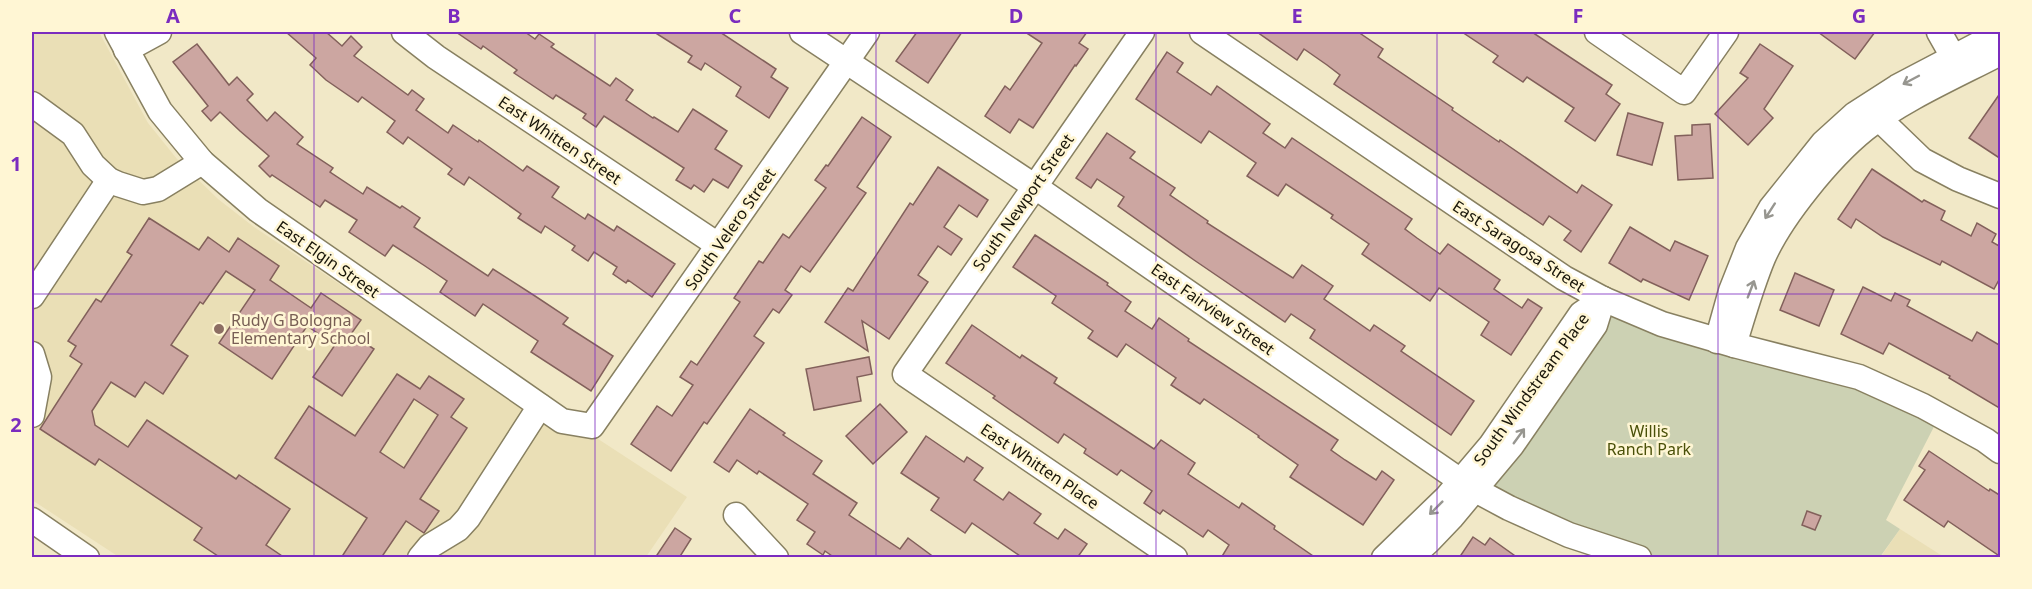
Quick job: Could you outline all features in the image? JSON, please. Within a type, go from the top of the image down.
[{"type":"street","points":[[121,41],[159,32]]},
{"type":"street","name":"East Whitten Street","points":[[404,32],[436,57],[718,245]]},
{"type":"street","name":"East Fairview Street","points":[[802,32],[1034,186],[1469,486],[1509,508],[1569,535],[1639,558]]},
{"type":"street","name":"South Velero Street","points":[[592,426],[867,32]]},
{"type":"street","name":"South Newport Street","points":[[905,374],[1142,32]]},
{"type":"street","name":"East Saragosa Street","points":[[1202,32],[1554,271],[1603,299],[1662,324],[1859,377],[1923,406],[2001,451]]},
{"type":"street","points":[[1597,32],[1684,92],[1726,32]]},
{"type":"street","points":[[1939,32],[1958,65]]},
{"type":"street","points":[[1726,343],[1764,256],[1786,218],[1836,156],[1866,128],[1873,113],[1906,102],[2001,33]]},
{"type":"street","name":"East Elgin Street","points":[[121,41],[160,111],[202,162],[258,210],[562,421],[592,426]]},
{"type":"street","points":[[1958,65],[2001,53]]},
{"type":"street","points":[[32,104],[74,134],[93,165],[109,180],[143,192],[158,189],[202,162]]},
{"type":"street","points":[[1873,113],[1922,160],[1958,179],[2001,196]]},
{"type":"street","points":[[32,296],[109,180]]},
{"type":"street","name":"South Windstream Place","points":[[1384,558],[1469,486],[1512,445],[1595,325],[1603,299]]},
{"type":"street","points":[[32,354],[39,377],[32,415]]},
{"type":"street","name":"East Whitten Place","points":[[905,374],[1175,558]]},
{"type":"street","points":[[420,558],[430,546],[458,529],[468,518],[540,406]]},
{"type":"street","name":"South Windstream Place","points":[[1410,558],[1429,541],[1469,486]]},
{"type":"street","points":[[736,515],[776,558]]},
{"type":"street","points":[[32,520],[87,558]]},
{"type":"shaded area","name":"Rudy G Bologna Elementary School","points":[[32,32],[99,32],[148,123],[177,159],[218,199],[254,227],[560,431],[592,435],[687,497],[646,557],[119,557],[32,500]]},
{"type":"shaded area","points":[[1900,529],[1944,557],[1880,558]]},
{"type":"green space","name":"Willis Ranch Park","points":[[1603,299],[1940,415],[1886,520],[1900,529],[1880,557],[1639,557],[1468,486]]},
{"type":"building","points":[[286,32],[326,32],[342,46],[351,36],[362,47],[354,56],[408,95],[412,90],[424,99],[416,110],[448,133],[453,125],[523,171],[527,166],[559,187],[552,197],[585,219],[588,214],[614,231],[617,226],[675,264],[652,297],[628,280],[626,283],[613,274],[617,267],[594,252],[588,261],[572,250],[575,246],[545,226],[541,233],[518,218],[521,214],[469,177],[464,185],[448,174],[452,169],[408,137],[403,144],[387,132],[395,121],[362,97],[358,102],[326,80],[310,65],[316,58]]},
{"type":"building","points":[[456,32],[525,32],[535,39],[539,34],[554,44],[551,47],[610,86],[616,78],[633,90],[626,100],[678,132],[693,109],[727,131],[715,149],[742,166],[728,188],[713,179],[704,192],[694,185],[691,189],[676,180],[684,168],[604,116],[596,127],[583,118],[586,114],[556,95],[553,99],[514,73],[517,70],[483,46],[481,49]]},
{"type":"building","points":[[654,32],[720,32],[776,69],[771,77],[788,88],[769,118],[736,96],[741,87],[705,63],[701,70],[688,62],[692,56]]},
{"type":"building","points":[[917,32],[962,32],[928,83],[896,61]]},
{"type":"building","points":[[1025,32],[1087,32],[1079,43],[1088,49],[1033,128],[1019,119],[1010,133],[985,116],[1005,86],[1010,90],[1042,43]]},
{"type":"building","points":[[1257,32],[1358,32],[1383,49],[1378,57],[1453,108],[1452,110],[1577,193],[1582,185],[1612,205],[1581,252],[1564,240],[1571,231],[1549,216],[1543,225],[1334,84],[1340,75],[1304,49],[1297,60]]},
{"type":"building","points":[[1462,32],[1532,32],[1612,85],[1606,94],[1620,104],[1595,141],[1565,121],[1574,108],[1527,77],[1523,82],[1493,62],[1498,56]]},
{"type":"building","points":[[1818,32],[1875,32],[1855,59]]},
{"type":"building","points":[[197,44],[229,85],[237,77],[253,94],[247,100],[267,121],[275,112],[303,137],[297,144],[333,168],[330,172],[363,194],[367,187],[400,208],[402,206],[420,218],[414,227],[488,276],[493,269],[535,296],[568,318],[563,324],[613,356],[591,391],[531,352],[538,341],[483,304],[475,316],[440,292],[447,281],[425,266],[393,245],[385,256],[349,232],[357,220],[325,200],[320,207],[272,175],[270,177],[259,166],[269,156],[220,112],[211,121],[202,111],[208,106],[173,62]]},
{"type":"building","points":[[1760,44],[1793,66],[1764,109],[1773,118],[1748,145],[1715,114],[1748,78],[1740,73]]},
{"type":"building","points":[[1167,52],[1183,63],[1177,72],[1211,95],[1217,86],[1270,124],[1263,133],[1285,148],[1292,138],[1412,219],[1405,229],[1440,254],[1448,244],[1500,280],[1494,289],[1522,308],[1528,299],[1542,308],[1511,355],[1481,335],[1489,322],[1439,288],[1430,301],[1362,254],[1369,244],[1331,218],[1333,215],[1286,184],[1278,196],[1247,176],[1256,163],[1209,131],[1201,143],[1136,99]]},
{"type":"building","points":[[2001,92],[2001,159],[1969,138]]},
{"type":"building","points":[[1628,113],[1663,123],[1652,165],[1617,155]]},
{"type":"building","points":[[862,117],[891,137],[857,187],[866,193],[810,272],[801,266],[785,290],[792,295],[779,313],[773,309],[754,336],[764,343],[707,424],[704,422],[671,471],[631,444],[657,406],[672,416],[693,385],[680,377],[691,361],[697,365],[740,302],[734,298],[759,261],[763,263],[783,234],[789,238],[826,188],[815,180],[826,165],[828,166]]},
{"type":"building","points":[[1710,124],[1713,178],[1678,180],[1675,136],[1692,135],[1692,125]]},
{"type":"building","points":[[1107,133],[1135,152],[1130,158],[1175,188],[1170,195],[1208,221],[1207,223],[1293,278],[1302,265],[1333,286],[1324,299],[1370,331],[1374,325],[1405,346],[1401,351],[1474,401],[1451,435],[1310,338],[1315,330],[1291,314],[1285,322],[1118,206],[1124,197],[1097,179],[1091,188],[1076,178]]},
{"type":"building","points":[[938,167],[988,200],[977,217],[959,205],[944,227],[962,239],[951,255],[938,246],[918,275],[928,282],[889,339],[862,321],[868,351],[825,322],[848,288],[853,291],[910,203],[913,205]]},
{"type":"building","points":[[1872,169],[1922,202],[1924,200],[1945,211],[1941,220],[1971,236],[1977,223],[1996,234],[1992,242],[2001,247],[2001,276],[1994,289],[1942,261],[1940,265],[1883,237],[1856,219],[1851,228],[1838,219]]},
{"type":"building","points":[[149,218],[199,250],[208,237],[229,252],[238,238],[279,266],[270,280],[311,308],[321,293],[361,320],[351,334],[374,349],[342,396],[313,377],[335,345],[307,326],[272,379],[219,343],[255,290],[226,271],[203,304],[200,302],[171,345],[188,356],[163,394],[145,382],[135,397],[111,382],[92,411],[95,425],[128,447],[147,420],[236,479],[239,475],[290,509],[266,545],[285,558],[221,558],[194,540],[202,528],[99,459],[95,465],[40,429],[82,364],[70,356],[76,346],[68,341],[96,299],[101,302],[132,255],[127,252]]},
{"type":"building","points":[[1630,227],[1670,251],[1675,241],[1708,256],[1689,300],[1643,279],[1641,282],[1609,263]]},
{"type":"building","points":[[1035,235],[1108,283],[1107,285],[1131,302],[1125,311],[1152,329],[1159,318],[1189,339],[1188,341],[1338,440],[1331,450],[1345,460],[1376,480],[1382,471],[1394,480],[1363,525],[1290,477],[1298,465],[1204,399],[1200,404],[1171,385],[1176,378],[1126,344],[1117,357],[1088,338],[1093,331],[1052,303],[1056,296],[1013,267]]},
{"type":"building","points":[[1795,273],[1834,290],[1819,326],[1780,310]]},
{"type":"building","points":[[1863,287],[1891,301],[1895,293],[1910,300],[1907,306],[1972,341],[1977,332],[2001,346],[2001,409],[1949,378],[1950,376],[1889,343],[1883,354],[1841,334]]},
{"type":"building","points":[[972,325],[1020,358],[1022,355],[1057,378],[1054,383],[1154,449],[1161,440],[1195,463],[1188,474],[1239,508],[1242,503],[1316,558],[1221,558],[1229,545],[1208,530],[1203,537],[1163,510],[1160,514],[1144,503],[1152,491],[1121,470],[1117,475],[1084,453],[1086,449],[1064,434],[1058,443],[946,363]]},
{"type":"building","points":[[869,357],[872,374],[857,377],[861,401],[814,410],[806,369]]},
{"type":"building","points":[[397,374],[420,389],[429,376],[464,399],[451,417],[467,428],[420,499],[439,511],[424,533],[406,521],[381,558],[341,558],[367,518],[275,458],[309,406],[355,436]],"holes":[[[414,399],[438,415],[404,468],[380,452]]]},
{"type":"building","points":[[880,404],[907,432],[873,464],[846,436]]},
{"type":"building","points":[[750,409],[822,461],[813,474],[857,503],[849,515],[900,549],[908,538],[935,558],[835,558],[825,551],[823,555],[807,544],[815,532],[797,520],[808,504],[759,471],[757,474],[737,460],[729,472],[714,462]]},
{"type":"building","points":[[926,436],[964,462],[967,457],[983,468],[974,480],[1003,500],[1009,492],[1041,514],[1034,523],[1058,539],[1065,529],[1087,544],[1077,558],[1023,558],[972,523],[965,533],[931,510],[939,498],[901,473]]},
{"type":"building","points":[[1929,451],[1989,491],[1990,489],[2001,496],[2001,557],[1948,521],[1944,527],[1904,500],[1925,470],[1919,466]]},
{"type":"building","points":[[1807,511],[1821,516],[1815,530],[1802,525]]},
{"type":"building","points":[[675,528],[691,539],[679,558],[655,558]]},
{"type":"building","points":[[1473,537],[1485,545],[1490,538],[1518,558],[1459,558]]},
{"type":"place","name":"Rudy G Bologna Elementary School","points":[[219,329]]}]
